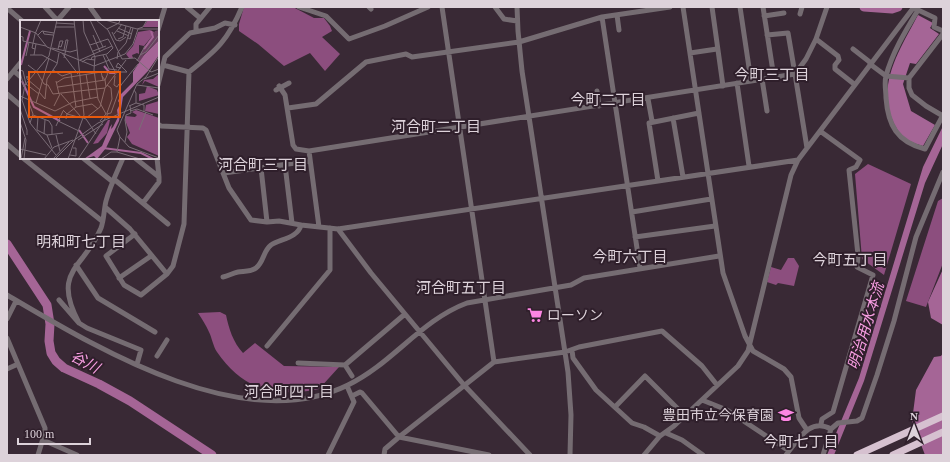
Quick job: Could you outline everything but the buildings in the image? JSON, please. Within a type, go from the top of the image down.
[{"type":"highway","points":[[857,455],[943,416]]},
{"type":"highway","points":[[893,455],[943,432]]},
{"type":"street","points":[[45,7],[56,20]]},
{"type":"street","points":[[58,20],[69,7]]},
{"type":"street","points":[[90,7],[99,20]]},
{"type":"street","points":[[159,27],[165,7]]},
{"type":"street","points":[[187,7],[200,18]]},
{"type":"street","points":[[196,31],[196,24],[210,7]]},
{"type":"street","points":[[135,234],[106,256],[124,285],[142,295],[168,274],[173,266],[184,224],[189,72],[218,48],[235,25],[242,7]]},
{"type":"street","points":[[299,7],[314,9],[326,16],[349,39],[385,26],[428,7]]},
{"type":"street","points":[[442,7],[494,362]]},
{"type":"street","points":[[495,7],[504,19],[517,20]]},
{"type":"street","points":[[517,7],[519,42],[529,117],[565,352],[571,415],[570,455]]},
{"type":"street","points":[[288,108],[316,104],[366,62],[406,54],[412,57],[519,42],[602,17],[617,15],[632,10],[670,7]]},
{"type":"street","points":[[683,7],[700,113],[719,256],[729,294],[750,345],[754,351],[784,369],[791,377],[799,418],[807,430]]},
{"type":"street","points":[[712,7],[723,86]]},
{"type":"street","points":[[740,7],[750,81]]},
{"type":"street","points":[[763,7],[774,78]]},
{"type":"street","points":[[800,14],[802,7]]},
{"type":"street","points":[[289,83],[279,88],[285,95],[293,145],[296,149],[309,151],[614,103],[648,99],[796,74],[806,59],[816,39],[826,7]]},
{"type":"street","points":[[7,8],[21,20]]},
{"type":"street","points":[[915,8],[935,18],[934,27],[943,31]]},
{"type":"street","points":[[644,455],[660,436],[666,433],[685,416],[738,366],[748,351],[791,175],[798,160],[854,84],[915,8]]},
{"type":"street","points":[[915,8],[886,76],[885,82],[887,113],[894,129],[902,139],[915,147],[925,149],[943,115],[926,106],[912,95],[909,88],[909,78],[943,34]]},
{"type":"street","points":[[764,16],[784,13]]},
{"type":"street","points":[[617,15],[619,30]]},
{"type":"street","points":[[602,17],[640,268]]},
{"type":"street","points":[[159,81],[165,57],[190,33],[215,28],[225,23],[235,25]]},
{"type":"street","points":[[767,35],[788,33],[796,74],[807,148]]},
{"type":"street","points":[[816,39],[838,56],[839,60],[835,65],[835,69],[854,84]]},
{"type":"street","points":[[690,53],[717,49]]},
{"type":"street","points":[[853,49],[886,76],[909,78]]},
{"type":"street","points":[[7,79],[20,63]]},
{"type":"street","points":[[163,65],[189,72]]},
{"type":"street","points":[[14,70],[20,76]]},
{"type":"street","points":[[762,79],[767,111]]},
{"type":"street","points":[[737,83],[749,166]]},
{"type":"street","points":[[597,91],[599,106]]},
{"type":"street","points":[[7,94],[20,105]]},
{"type":"street","points":[[648,99],[652,121],[649,123],[658,181]]},
{"type":"street","points":[[652,121],[700,113]]},
{"type":"street","points":[[674,118],[683,177]]},
{"type":"street","points":[[159,125],[203,128],[206,130],[229,188],[248,218],[267,222],[278,220],[301,225],[338,229],[628,186],[749,166],[798,160]]},
{"type":"street","points":[[702,400],[727,410],[788,453],[807,430],[821,424],[822,419],[833,412],[873,275],[857,266],[858,255],[849,170],[856,167],[860,160],[820,131]]},
{"type":"street","points":[[7,144],[20,155]]},
{"type":"street","points":[[309,151],[319,227]]},
{"type":"street","points":[[24,159],[102,221]]},
{"type":"street","points":[[84,159],[143,203],[168,224]]},
{"type":"street","points":[[79,323],[67,295],[70,278],[76,265],[97,237],[105,207],[122,159]]},
{"type":"street","points":[[136,159],[159,177]]},
{"type":"street","points":[[143,203],[159,182],[157,159]]},
{"type":"street","points":[[224,173],[310,161]]},
{"type":"street","points":[[285,165],[292,223]]},
{"type":"street","points":[[261,168],[267,222]]},
{"type":"street","points":[[823,455],[831,429],[838,423],[854,420],[857,421],[862,418],[894,321],[916,237],[943,172]]},
{"type":"street","points":[[632,212],[711,199]]},
{"type":"street","points":[[105,207],[135,234],[151,256],[168,274]]},
{"type":"street","points":[[223,277],[256,268],[262,262],[268,248],[279,240],[288,238],[298,232],[301,225]]},
{"type":"street","points":[[635,237],[715,226]]},
{"type":"street","points":[[267,346],[330,270],[330,228]]},
{"type":"street","points":[[338,229],[371,273],[464,385],[530,455]]},
{"type":"street","points":[[119,278],[151,256]]},
{"type":"street","points":[[7,295],[54,322],[137,364],[194,386],[229,396],[257,401],[286,402],[313,398],[347,386],[382,364],[430,323],[456,307],[484,299],[571,285],[584,278],[719,256]]},
{"type":"street","points":[[76,265],[98,298],[155,332]]},
{"type":"street","points":[[59,300],[79,323],[87,328],[141,350],[137,364]]},
{"type":"street","points":[[7,319],[16,301]]},
{"type":"street","points":[[298,363],[344,365],[405,314]]},
{"type":"street","points":[[384,455],[385,449],[494,362],[565,352],[579,347],[662,331],[702,366],[717,385]]},
{"type":"street","points":[[7,338],[45,428],[38,455]]},
{"type":"street","points":[[157,356],[167,340]]},
{"type":"street","points":[[572,350],[573,358],[596,390],[632,423],[644,427],[660,436]]},
{"type":"street","points":[[7,369],[18,364]]},
{"type":"street","points":[[344,365],[352,376]]},
{"type":"street","points":[[615,407],[645,376],[685,416]]},
{"type":"street","points":[[328,455],[354,402],[347,386]]},
{"type":"street","points":[[352,396],[360,392],[362,393],[399,438],[489,455]]},
{"type":"street","points":[[821,424],[831,429]]},
{"type":"street","points":[[666,433],[682,440],[703,455]]},
{"type":"street","points":[[43,440],[77,455]]},
{"type":"shaded area","points":[[244,7],[293,7],[314,18],[324,18],[332,31],[322,37],[340,54],[325,71],[310,53],[284,66],[258,44],[239,31],[239,24]]},
{"type":"shaded area","points":[[918,15],[933,23],[930,28],[939,34],[916,64],[910,63],[903,84],[911,111],[935,125],[923,146],[908,140],[901,135],[892,119],[888,105],[887,92],[893,65]]},
{"type":"shaded area","name":"明治用水本流","points":[[943,126],[943,144],[925,183],[864,381],[834,455],[827,455],[859,378],[923,167]]},
{"type":"shaded area","points":[[868,164],[911,184],[884,275],[862,259],[855,174]]},
{"type":"shaded area","points":[[943,198],[943,263],[926,307],[906,301],[938,201]]},
{"type":"shaded area","points":[[788,258],[794,258],[799,266],[794,286],[778,283],[776,285],[767,282],[771,267],[781,270]]},
{"type":"shaded area","points":[[943,269],[943,325],[931,318],[928,302]]},
{"type":"shaded area","points":[[220,312],[226,315],[232,335],[243,353],[255,343],[284,366],[339,367],[319,389],[303,392],[275,391],[249,383],[227,365],[217,352],[208,329],[198,313]]},
{"type":"shaded area","points":[[943,353],[943,455],[925,455],[912,421],[916,390],[934,357],[941,356]]},
{"type":"waterway","points":[[864,7],[892,9],[898,7]]},
{"type":"waterway","name":"谷川","points":[[7,244],[47,305],[50,324],[49,341],[51,353],[56,361],[64,368],[99,384],[130,401],[212,455]]},
{"type":"place","name":"ローソン","points":[[535,315]]},
{"type":"place","name":"豊田市立今保育園","points":[[786,415]]},
{"type":"district","name":"今町三丁目","points":[[772,75]]},
{"type":"district","name":"今町二丁目","points":[[608,100]]},
{"type":"district","name":"河合町二丁目","points":[[436,127]]},
{"type":"district","name":"河合町三丁目","points":[[263,165]]},
{"type":"district","name":"明和町七丁目","points":[[81,242]]},
{"type":"district","name":"今町六丁目","points":[[630,257]]},
{"type":"district","name":"今町五丁目","points":[[850,260]]},
{"type":"district","name":"河合町五丁目","points":[[461,288]]},
{"type":"district","name":"河合町四丁目","points":[[289,392]]},
{"type":"district","name":"今町七丁目","points":[[801,442]]}]
